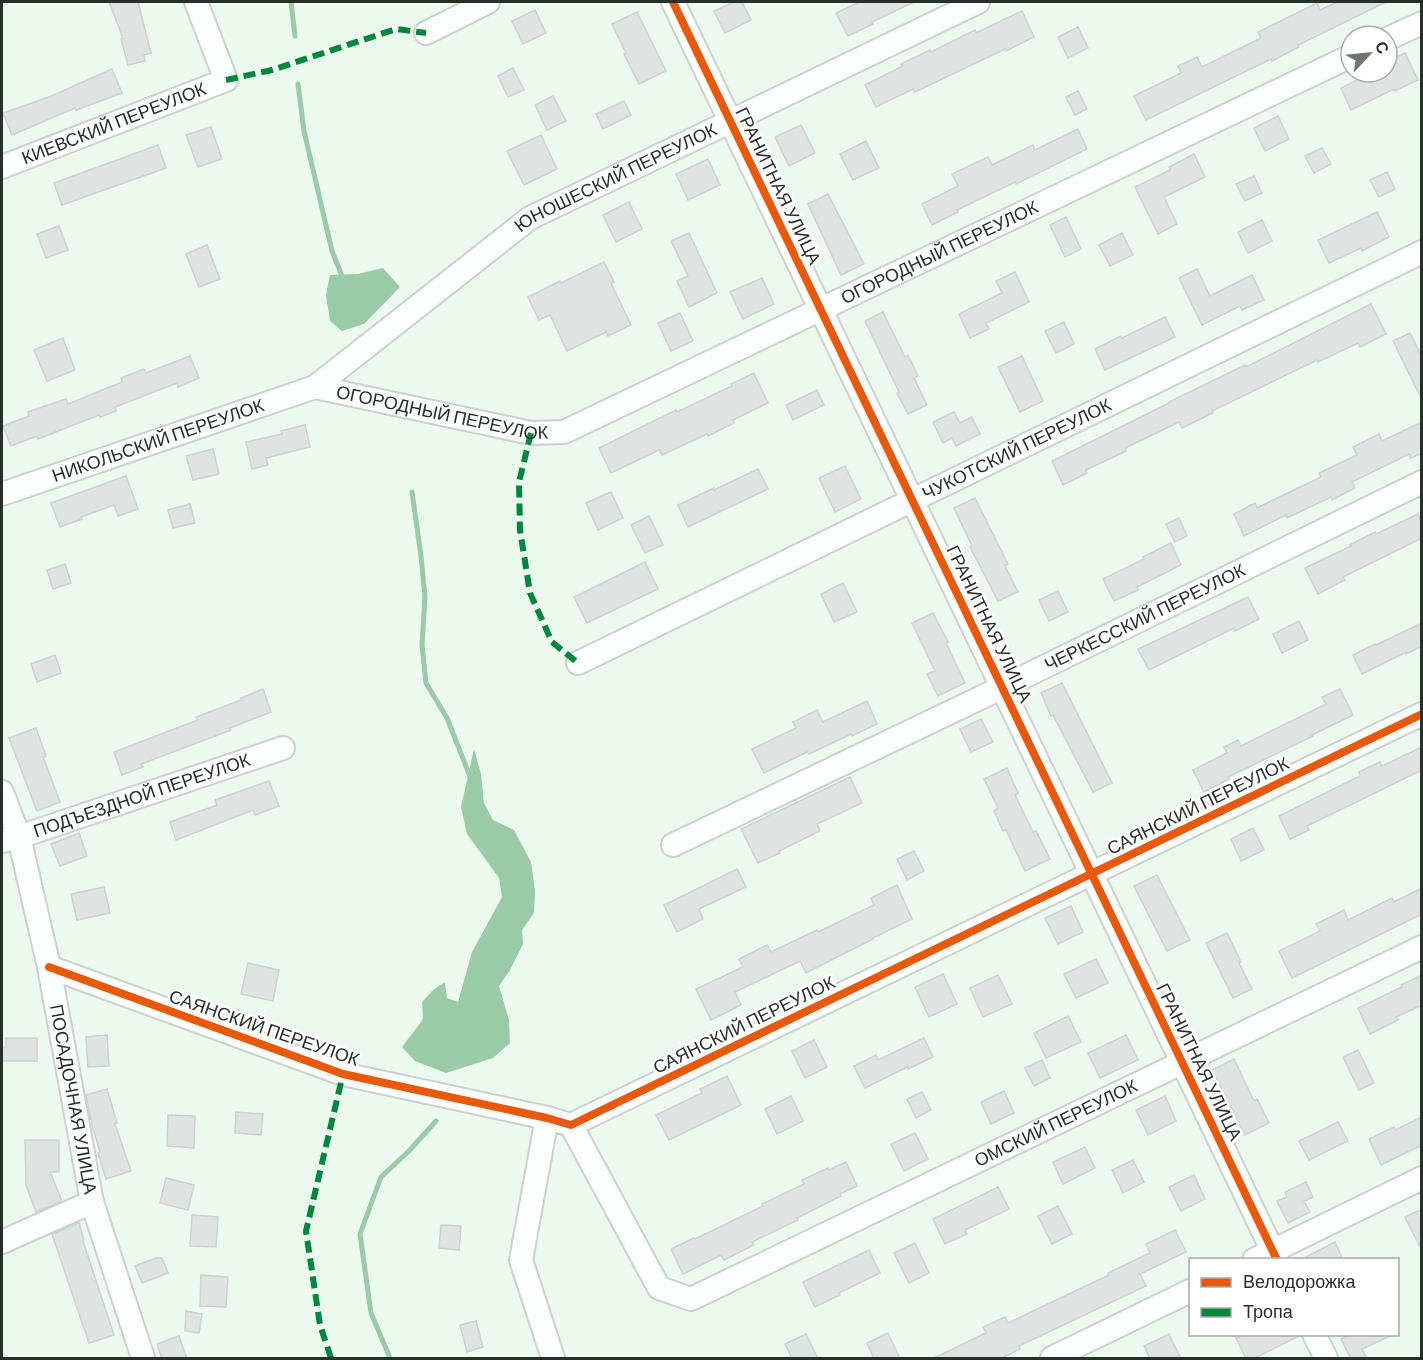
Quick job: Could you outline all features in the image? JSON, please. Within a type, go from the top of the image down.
[{"type":"street","name":"КИЕВСКИЙ ПЕРЕУЛОК","points":[[2,167],[226,80],[196,2]]},
{"type":"street","points":[[426,33],[488,2]]},
{"type":"street","name":"ГРАНИТНАЯ УЛИЦА","points":[[673,2],[1183,1063],[1268,1256]]},
{"type":"street","name":"ЮНОШЕСКИЙ ПЕРЕУЛОК","points":[[315,387],[530,218],[978,2]]},
{"type":"street","points":[[1399,34],[1422,23]]},
{"type":"street","name":"ОГОРОДНЫЙ ПЕРЕУЛОК","points":[[315,387],[531,433],[564,432],[1339,62]]},
{"type":"street","name":"ЧУКОТСКИЙ ПЕРЕУЛОК","points":[[578,663],[1422,252]]},
{"type":"street","name":"НИКОЛЬСКИЙ ПЕРЕУЛОК","points":[[2,494],[315,387]]},
{"type":"street","name":"ЧЕРКЕССКИЙ ПЕРЕУЛОК","points":[[673,845],[1422,482]]},
{"type":"street","name":"САЯНСКИЙ ПЕРЕУЛОК","points":[[49,968],[343,1074],[571,1125],[1422,714]]},
{"type":"street","name":"ПОДЪЕЗДНОЙ ПЕРЕУЛОК","points":[[10,839],[283,748]]},
{"type":"street","name":"ПОСАДОЧНАЯ УЛИЦА","points":[[2,792],[10,839],[49,968],[92,1202],[143,1359]]},
{"type":"street","name":"ОМСКИЙ ПЕРЕУЛОК","points":[[571,1125],[659,1288],[691,1299],[1422,947]]},
{"type":"street","points":[[547,1118],[521,1260],[554,1359]]},
{"type":"street","points":[[1268,1256],[1422,1178]]},
{"type":"street","points":[[2,1242],[92,1202]]},
{"type":"street","points":[[1052,1359],[1189,1292]]},
{"type":"street","points":[[1314,1336],[1326,1359]]},
{"type":"shaded area","points":[[383,268],[400,287],[364,324],[342,331],[330,321],[326,295],[330,275],[358,274]]},
{"type":"shaded area","points":[[474,749],[481,774],[484,803],[493,820],[514,830],[531,862],[535,891],[534,913],[522,930],[523,944],[499,986],[509,1020],[510,1043],[493,1058],[446,1073],[415,1061],[402,1047],[421,1022],[422,1002],[433,990],[445,982],[447,998],[458,1002],[472,952],[502,897],[499,878],[467,834],[461,807]]},
{"type":"building","points":[[109,2],[138,2],[151,53],[144,55],[145,61],[128,65],[121,39],[123,38]]},
{"type":"building","points":[[734,2],[742,2],[751,20],[725,33],[714,11]]},
{"type":"building","points":[[859,2],[914,2],[848,36],[836,13]]},
{"type":"building","points":[[1337,2],[1386,2],[1298,45],[1299,47],[1272,61],[1271,59],[1146,120],[1134,96],[1181,73],[1178,66],[1197,57],[1202,67],[1261,38],[1258,32],[1317,3],[1320,10]]},
{"type":"building","points":[[535,10],[546,33],[523,44],[512,21]]},
{"type":"building","points":[[1022,11],[1034,37],[915,92],[913,89],[876,107],[865,85],[930,50],[931,52],[975,30],[976,33]]},
{"type":"building","points":[[637,12],[666,71],[639,84],[612,24]]},
{"type":"building","points":[[1078,27],[1088,48],[1068,58],[1058,37]]},
{"type":"building","points":[[1405,53],[1418,80],[1351,110],[1341,88],[1349,84],[1399,84],[1399,56]]},
{"type":"building","points":[[513,68],[524,90],[508,97],[498,76]]},
{"type":"building","points":[[112,69],[122,93],[76,110],[75,108],[12,135],[3,113],[49,97]]},
{"type":"building","points":[[1078,91],[1087,109],[1075,115],[1066,97]]},
{"type":"building","points":[[553,96],[566,121],[547,130],[535,105]]},
{"type":"building","points":[[624,101],[631,115],[603,129],[596,114]]},
{"type":"building","points":[[1278,116],[1289,139],[1265,151],[1254,128]]},
{"type":"building","points":[[801,125],[815,153],[789,166],[775,137]]},
{"type":"building","points":[[211,127],[222,159],[198,167],[186,135]]},
{"type":"building","points":[[1078,129],[1087,149],[957,210],[958,212],[932,225],[922,204],[958,186],[952,174],[988,157],[992,165],[1033,145],[1035,150]]},
{"type":"building","points":[[541,135],[557,169],[524,185],[507,151]]},
{"type":"building","points":[[866,141],[879,168],[853,180],[840,154]]},
{"type":"building","points":[[158,145],[166,168],[62,205],[54,183]]},
{"type":"building","points":[[1322,148],[1331,164],[1314,173],[1305,156]]},
{"type":"building","points":[[1194,154],[1205,177],[1164,197],[1177,224],[1158,234],[1135,187],[1170,170],[1169,167]]},
{"type":"building","points":[[708,159],[720,185],[688,200],[676,174]]},
{"type":"building","points":[[1387,172],[1395,189],[1379,197],[1370,180]]},
{"type":"building","points":[[1254,176],[1262,193],[1245,201],[1236,184]]},
{"type":"building","points":[[828,194],[864,264],[841,275],[808,204]]},
{"type":"building","points":[[629,202],[642,229],[616,242],[603,215]]},
{"type":"building","points":[[1377,212],[1389,237],[1362,251],[1361,248],[1329,263],[1318,240]]},
{"type":"building","points":[[1066,217],[1081,249],[1065,257],[1050,225]]},
{"type":"building","points":[[1262,220],[1272,241],[1248,253],[1238,232]]},
{"type":"building","points":[[59,226],[68,250],[46,258],[37,234]]},
{"type":"building","points":[[689,233],[717,293],[689,307],[677,281],[688,276],[671,241]]},
{"type":"building","points":[[1122,233],[1133,255],[1110,266],[1099,245]]},
{"type":"building","points":[[207,245],[220,279],[199,287],[186,254]]},
{"type":"building","points":[[604,262],[614,282],[611,283],[631,325],[608,336],[606,332],[567,351],[550,315],[539,320],[528,297]]},
{"type":"building","points":[[1197,269],[1210,296],[1252,275],[1264,300],[1242,310],[1240,306],[1202,325],[1179,278]]},
{"type":"building","points":[[1015,272],[1029,302],[986,323],[989,329],[970,338],[959,314],[1002,293],[996,281]]},
{"type":"building","points":[[762,278],[774,304],[743,319],[730,292]]},
{"type":"building","points":[[1371,304],[1386,334],[1360,347],[1358,343],[1318,362],[1317,360],[1182,428],[1179,422],[1125,448],[1126,451],[1086,470],[1087,473],[1063,485],[1052,461]]},
{"type":"building","points":[[883,312],[905,357],[908,355],[918,376],[914,378],[927,405],[908,414],[865,321]]},
{"type":"building","points":[[680,313],[693,341],[671,351],[658,323]]},
{"type":"building","points":[[1165,317],[1175,337],[1105,370],[1095,349]]},
{"type":"building","points":[[1064,322],[1074,344],[1056,353],[1045,331]]},
{"type":"building","points":[[1410,333],[1422,357],[1422,400],[1393,341]]},
{"type":"building","points":[[63,338],[75,370],[47,381],[34,350]]},
{"type":"building","points":[[190,356],[199,378],[178,387],[177,383],[115,407],[116,411],[100,417],[99,415],[38,439],[37,436],[11,446],[3,426],[29,416],[28,412],[66,399],[68,404],[122,382],[121,378],[144,369],[146,373]]},
{"type":"building","points":[[1022,356],[1043,401],[1020,412],[998,367]]},
{"type":"building","points":[[754,373],[768,403],[733,420],[734,423],[708,436],[707,434],[662,455],[659,450],[611,473],[599,448],[676,410],[677,412],[732,386],[731,384]]},
{"type":"building","points":[[817,390],[824,405],[793,420],[786,405]]},
{"type":"building","points":[[954,412],[960,423],[972,417],[980,434],[956,446],[952,438],[943,443],[933,422]]},
{"type":"building","points":[[1422,422],[1422,453],[1411,458],[1409,454],[1352,482],[1355,488],[1332,500],[1331,497],[1287,518],[1286,515],[1244,536],[1234,514],[1255,503],[1257,508],[1321,477],[1319,473],[1357,455],[1353,447],[1379,434],[1382,441]]},
{"type":"building","points":[[305,425],[310,447],[266,458],[268,465],[252,469],[246,442],[282,434],[281,431]]},
{"type":"building","points":[[213,449],[219,474],[193,480],[186,456]]},
{"type":"building","points":[[845,466],[861,499],[835,512],[819,478]]},
{"type":"building","points":[[758,469],[768,489],[688,527],[678,505]]},
{"type":"building","points":[[126,476],[138,509],[118,516],[114,505],[60,527],[51,503]]},
{"type":"building","points":[[611,492],[623,518],[598,530],[586,503]]},
{"type":"building","points":[[975,498],[1008,564],[1005,566],[1018,592],[998,601],[970,547],[972,546],[954,508]]},
{"type":"building","points":[[190,504],[195,523],[173,528],[168,510]]},
{"type":"building","points":[[1418,514],[1422,523],[1422,538],[1343,577],[1345,580],[1318,594],[1305,568],[1375,532],[1376,534]]},
{"type":"building","points":[[649,516],[663,545],[645,553],[631,525]]},
{"type":"building","points":[[1179,518],[1187,536],[1175,542],[1166,524]]},
{"type":"building","points":[[1171,543],[1181,565],[1114,601],[1103,579]]},
{"type":"building","points":[[645,562],[658,589],[587,623],[574,597]]},
{"type":"building","points":[[65,564],[71,583],[53,589],[47,570]]},
{"type":"building","points":[[843,583],[857,612],[834,622],[821,594]]},
{"type":"building","points":[[1058,591],[1068,612],[1049,621],[1039,600]]},
{"type":"building","points":[[1248,597],[1259,619],[1235,631],[1234,628],[1149,670],[1138,649]]},
{"type":"building","points":[[933,613],[965,683],[938,696],[927,674],[935,671],[912,623]]},
{"type":"building","points":[[1299,621],[1308,640],[1282,653],[1273,634]]},
{"type":"building","points":[[1422,623],[1422,646],[1362,674],[1353,655]]},
{"type":"building","points":[[55,655],[61,673],[37,682],[31,664]]},
{"type":"building","points":[[1062,683],[1112,783],[1093,792],[1053,715],[1051,716],[1041,693]]},
{"type":"building","points":[[263,689],[271,712],[230,728],[231,730],[141,764],[143,767],[122,775],[114,752],[198,720],[196,717]]},
{"type":"building","points":[[1340,689],[1353,715],[1228,777],[1229,779],[1204,792],[1193,770],[1227,753],[1224,747],[1238,740],[1241,746],[1326,704],[1322,697]]},
{"type":"building","points":[[867,701],[877,724],[809,754],[807,752],[764,773],[752,749],[796,728],[793,722],[817,710],[823,722]]},
{"type":"building","points":[[981,719],[993,742],[971,752],[960,729]]},
{"type":"building","points":[[36,728],[46,756],[43,757],[60,802],[37,811],[9,738]]},
{"type":"building","points":[[1422,747],[1422,770],[1307,826],[1309,830],[1290,839],[1279,816],[1360,776],[1359,772],[1380,762],[1382,766]]},
{"type":"building","points":[[1007,768],[1018,793],[1015,795],[1033,832],[1036,831],[1050,859],[1025,871],[1006,830],[1003,831],[994,811],[998,808],[984,779]]},
{"type":"building","points":[[850,777],[862,803],[817,824],[820,831],[758,863],[741,829]]},
{"type":"building","points":[[269,781],[279,806],[255,815],[253,810],[176,840],[170,822],[217,805],[215,800]]},
{"type":"building","points":[[1253,828],[1264,850],[1241,861],[1231,839]]},
{"type":"building","points":[[79,833],[87,856],[60,866],[51,844]]},
{"type":"building","points":[[914,851],[924,871],[907,880],[897,859]]},
{"type":"building","points":[[737,869],[746,887],[699,909],[703,919],[677,932],[664,905]]},
{"type":"building","points":[[1157,875],[1190,940],[1167,951],[1134,886]]},
{"type":"building","points":[[897,885],[912,919],[806,973],[800,961],[735,992],[741,1005],[711,1020],[696,989],[743,967],[739,959],[767,945],[771,952],[874,905],[871,898]]},
{"type":"building","points":[[104,887],[110,913],[77,920],[71,894]]},
{"type":"building","points":[[1422,888],[1422,914],[1292,978],[1279,951],[1320,931],[1316,924],[1344,910],[1348,920],[1392,898],[1394,902]]},
{"type":"building","points":[[1071,906],[1083,932],[1058,944],[1045,918]]},
{"type":"building","points":[[1227,933],[1252,989],[1233,998],[1206,943]]},
{"type":"building","points":[[1096,959],[1108,983],[1076,998],[1064,974]]},
{"type":"building","points":[[248,963],[279,970],[273,1001],[241,994]]},
{"type":"building","points":[[943,974],[957,1004],[929,1017],[915,987]]},
{"type":"building","points":[[998,975],[1012,1004],[983,1017],[970,988]]},
{"type":"building","points":[[1422,975],[1422,1005],[1396,1017],[1398,1020],[1370,1034],[1358,1008]]},
{"type":"building","points":[[1068,1016],[1081,1042],[1046,1058],[1034,1033]]},
{"type":"building","points":[[107,1035],[109,1066],[88,1067],[86,1037]]},
{"type":"building","points":[[1126,1035],[1138,1060],[1100,1078],[1088,1053]]},
{"type":"building","points":[[6,1038],[37,1038],[37,1061],[2,1061],[2,1047],[6,1047]]},
{"type":"building","points":[[924,1038],[933,1057],[865,1088],[854,1066],[876,1055],[878,1060]]},
{"type":"building","points":[[814,1040],[827,1067],[805,1078],[792,1051]]},
{"type":"building","points":[[1358,1050],[1374,1083],[1359,1090],[1343,1057]]},
{"type":"building","points":[[1234,1059],[1254,1101],[1257,1099],[1269,1123],[1245,1135],[1212,1070]]},
{"type":"building","points":[[1042,1060],[1050,1078],[1034,1086],[1025,1068]]},
{"type":"building","points":[[727,1076],[741,1105],[669,1140],[656,1115],[702,1093],[700,1089]]},
{"type":"building","points":[[107,1089],[117,1123],[115,1124],[131,1171],[106,1179],[86,1095]]},
{"type":"building","points":[[1004,1091],[1014,1113],[991,1124],[981,1102]]},
{"type":"building","points":[[922,1092],[931,1110],[916,1118],[907,1099]]},
{"type":"building","points":[[791,1096],[803,1121],[777,1134],[765,1109]]},
{"type":"building","points":[[1165,1096],[1176,1121],[1148,1135],[1136,1110]]},
{"type":"building","points":[[236,1112],[263,1114],[261,1135],[235,1133]]},
{"type":"building","points":[[168,1115],[195,1116],[194,1148],[167,1146]]},
{"type":"building","points":[[1422,1117],[1422,1145],[1381,1165],[1369,1139]]},
{"type":"building","points":[[1338,1122],[1348,1141],[1309,1160],[1299,1141]]},
{"type":"building","points":[[915,1133],[928,1159],[904,1171],[891,1144]]},
{"type":"building","points":[[25,1140],[59,1140],[59,1172],[50,1172],[62,1201],[36,1212],[26,1185]]},
{"type":"building","points":[[1085,1147],[1095,1168],[1063,1184],[1053,1162]]},
{"type":"building","points":[[1133,1160],[1144,1182],[1123,1193],[1112,1170]]},
{"type":"building","points":[[846,1162],[857,1186],[797,1218],[798,1220],[752,1242],[754,1245],[724,1260],[721,1255],[683,1274],[671,1249],[763,1206],[762,1204],[804,1184],[802,1180]]},
{"type":"building","points":[[1194,1175],[1205,1199],[1181,1211],[1169,1187]]},
{"type":"building","points":[[166,1178],[194,1185],[188,1210],[160,1203]]},
{"type":"building","points":[[1306,1182],[1313,1197],[1304,1201],[1310,1212],[1288,1223],[1277,1201],[1287,1197],[1285,1192]]},
{"type":"building","points":[[998,1187],[1009,1209],[965,1230],[967,1234],[945,1244],[933,1219]]},
{"type":"building","points":[[1058,1206],[1072,1234],[1052,1244],[1038,1216]]},
{"type":"building","points":[[1422,1209],[1422,1251],[1405,1217]]},
{"type":"building","points":[[192,1215],[218,1217],[216,1247],[190,1246]]},
{"type":"building","points":[[79,1223],[114,1335],[89,1343],[52,1234]]},
{"type":"building","points":[[441,1225],[461,1226],[459,1250],[439,1248]]},
{"type":"building","points":[[1175,1230],[1186,1252],[1140,1274],[1146,1286],[1019,1346],[1020,1349],[1000,1359],[932,1359],[986,1333],[983,1327],[1005,1317],[1008,1323],[1109,1275],[1108,1273],[1150,1253],[1146,1244]]},
{"type":"building","points":[[1335,1242],[1342,1258],[1304,1258]]},
{"type":"building","points":[[915,1243],[929,1273],[909,1283],[894,1253]]},
{"type":"building","points":[[869,1250],[880,1273],[815,1307],[803,1282]]},
{"type":"building","points":[[162,1258],[168,1273],[142,1283],[135,1266]]},
{"type":"building","points":[[201,1275],[228,1277],[226,1307],[200,1306]]},
{"type":"building","points":[[186,1311],[202,1314],[199,1333],[185,1331]]},
{"type":"building","points":[[476,1321],[483,1347],[467,1352],[460,1325]]},
{"type":"building","points":[[888,1333],[900,1359],[874,1359],[867,1343]]},
{"type":"building","points":[[806,1334],[818,1359],[792,1359],[785,1344]]},
{"type":"building","points":[[1169,1334],[1181,1359],[1150,1359],[1144,1346]]},
{"type":"building","points":[[179,1336],[187,1359],[162,1359],[157,1344]]},
{"type":"building","points":[[1241,1336],[1299,1336],[1253,1359],[1246,1359],[1236,1338]]},
{"type":"building","points":[[1347,1336],[1390,1336],[1362,1349],[1367,1359],[1351,1359],[1341,1339]]},
{"type":"waterway","points":[[291,2],[295,36]]},
{"type":"waterway","points":[[298,84],[304,131],[332,251],[344,281]]},
{"type":"waterway","points":[[412,492],[425,597],[422,645],[426,683],[447,718],[471,779]]},
{"type":"waterway","points":[[390,1358],[371,1313],[360,1234],[381,1177],[436,1121]]},
{"type":"marked path","points":[[226,80],[272,70],[396,29],[426,33]]},
{"type":"marked path","points":[[531,433],[519,482],[520,530],[530,593],[552,642],[578,663]]},
{"type":"marked path","points":[[331,1358],[320,1325],[306,1231],[343,1074]]},
{"type":"cycle path","points":[[673,2],[1276,1258]]},
{"type":"cycle path","points":[[49,967],[343,1074],[571,1125],[1422,714]]}]
